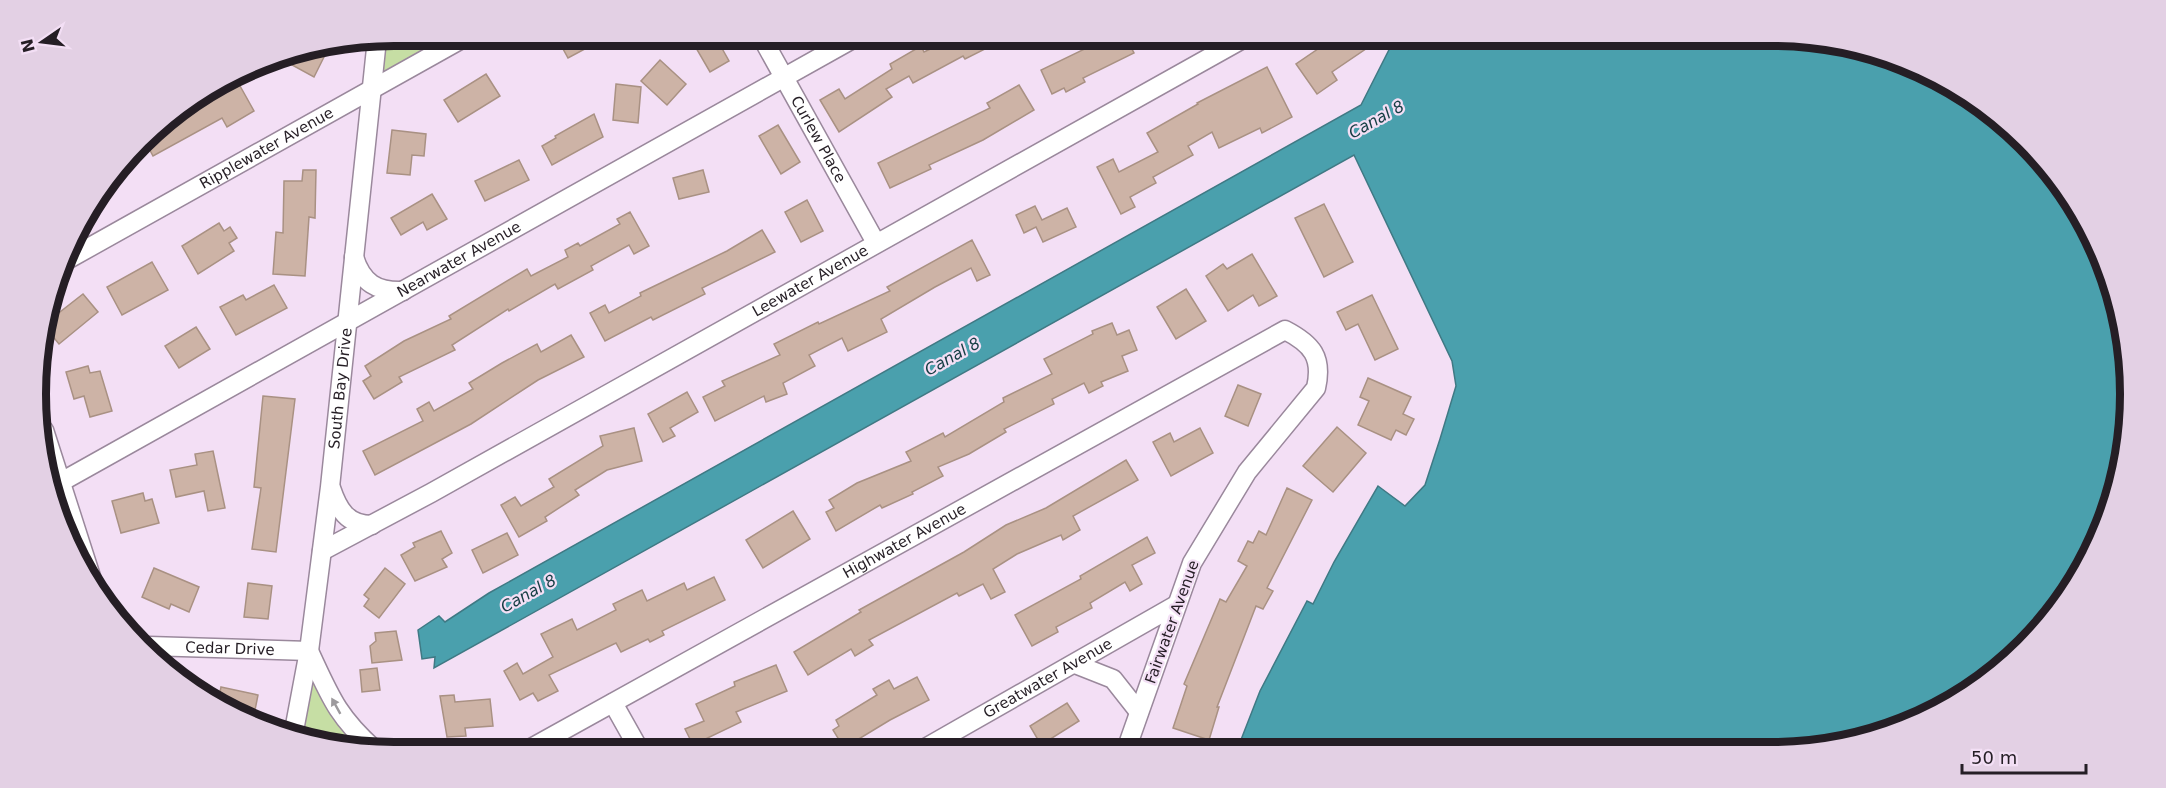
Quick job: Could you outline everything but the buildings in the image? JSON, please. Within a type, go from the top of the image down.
[{"type":"street","name":"Ripplewater Avenue","points":[[76,255],[449,46]]},
{"type":"street","name":"Curlew Place","points":[[767,46],[876,243]]},
{"type":"street","name":"Nearwater Avenue","points":[[61,482],[840,46]]},
{"type":"street","name":"Leewater Avenue","points":[[322,551],[1230,46]]},
{"type":"street","name":"South Bay Drive","points":[[295,727],[309,651],[330,487],[375,47]]},
{"type":"street","points":[[354,257],[362,276],[368,283],[386,292],[403,291]]},
{"type":"street","name":"Fairwater Avenue","points":[[1129,742],[1192,563],[1247,472],[1316,388],[1319,376],[1314,352],[1303,339],[1285,330]]},
{"type":"street","name":"Highwater Avenue","points":[[542,742],[1285,330]]},
{"type":"street","points":[[51,452],[82,548]]},
{"type":"street","points":[[330,487],[337,505],[349,519],[362,525],[372,525]]},
{"type":"street","name":"Greatwater Avenue","points":[[936,742],[1176,605]]},
{"type":"street","name":"Cedar Drive","points":[[155,646],[309,651]]},
{"type":"street","points":[[309,651],[337,710],[350,727],[365,740]]},
{"type":"street","points":[[1075,664],[1113,679],[1139,712]]},
{"type":"street","points":[[613,703],[634,742]]},
{"type":"green space","points":[[444,46],[373,86],[377,47]]},
{"type":"green space","points":[[310,658],[363,740],[326,735],[296,727]]},
{"type":"water","name":"Canal 8","points":[[1391,46],[1772,46],[1817,49],[1884,65],[1926,82],[1984,118],[2018,148],[2048,182],[2073,220],[2101,282],[2117,349],[2119,417],[2108,484],[2084,548],[2048,606],[2018,640],[1984,670],[1946,695],[1884,723],[1817,739],[1772,742],[1240,742],[1260,691],[1307,601],[1313,604],[1334,562],[1378,486],[1405,506],[1425,485],[1456,386],[1452,361],[1354,155],[434,668],[435,657],[422,659],[418,630],[439,616],[445,622],[489,593],[1361,105]]}]
